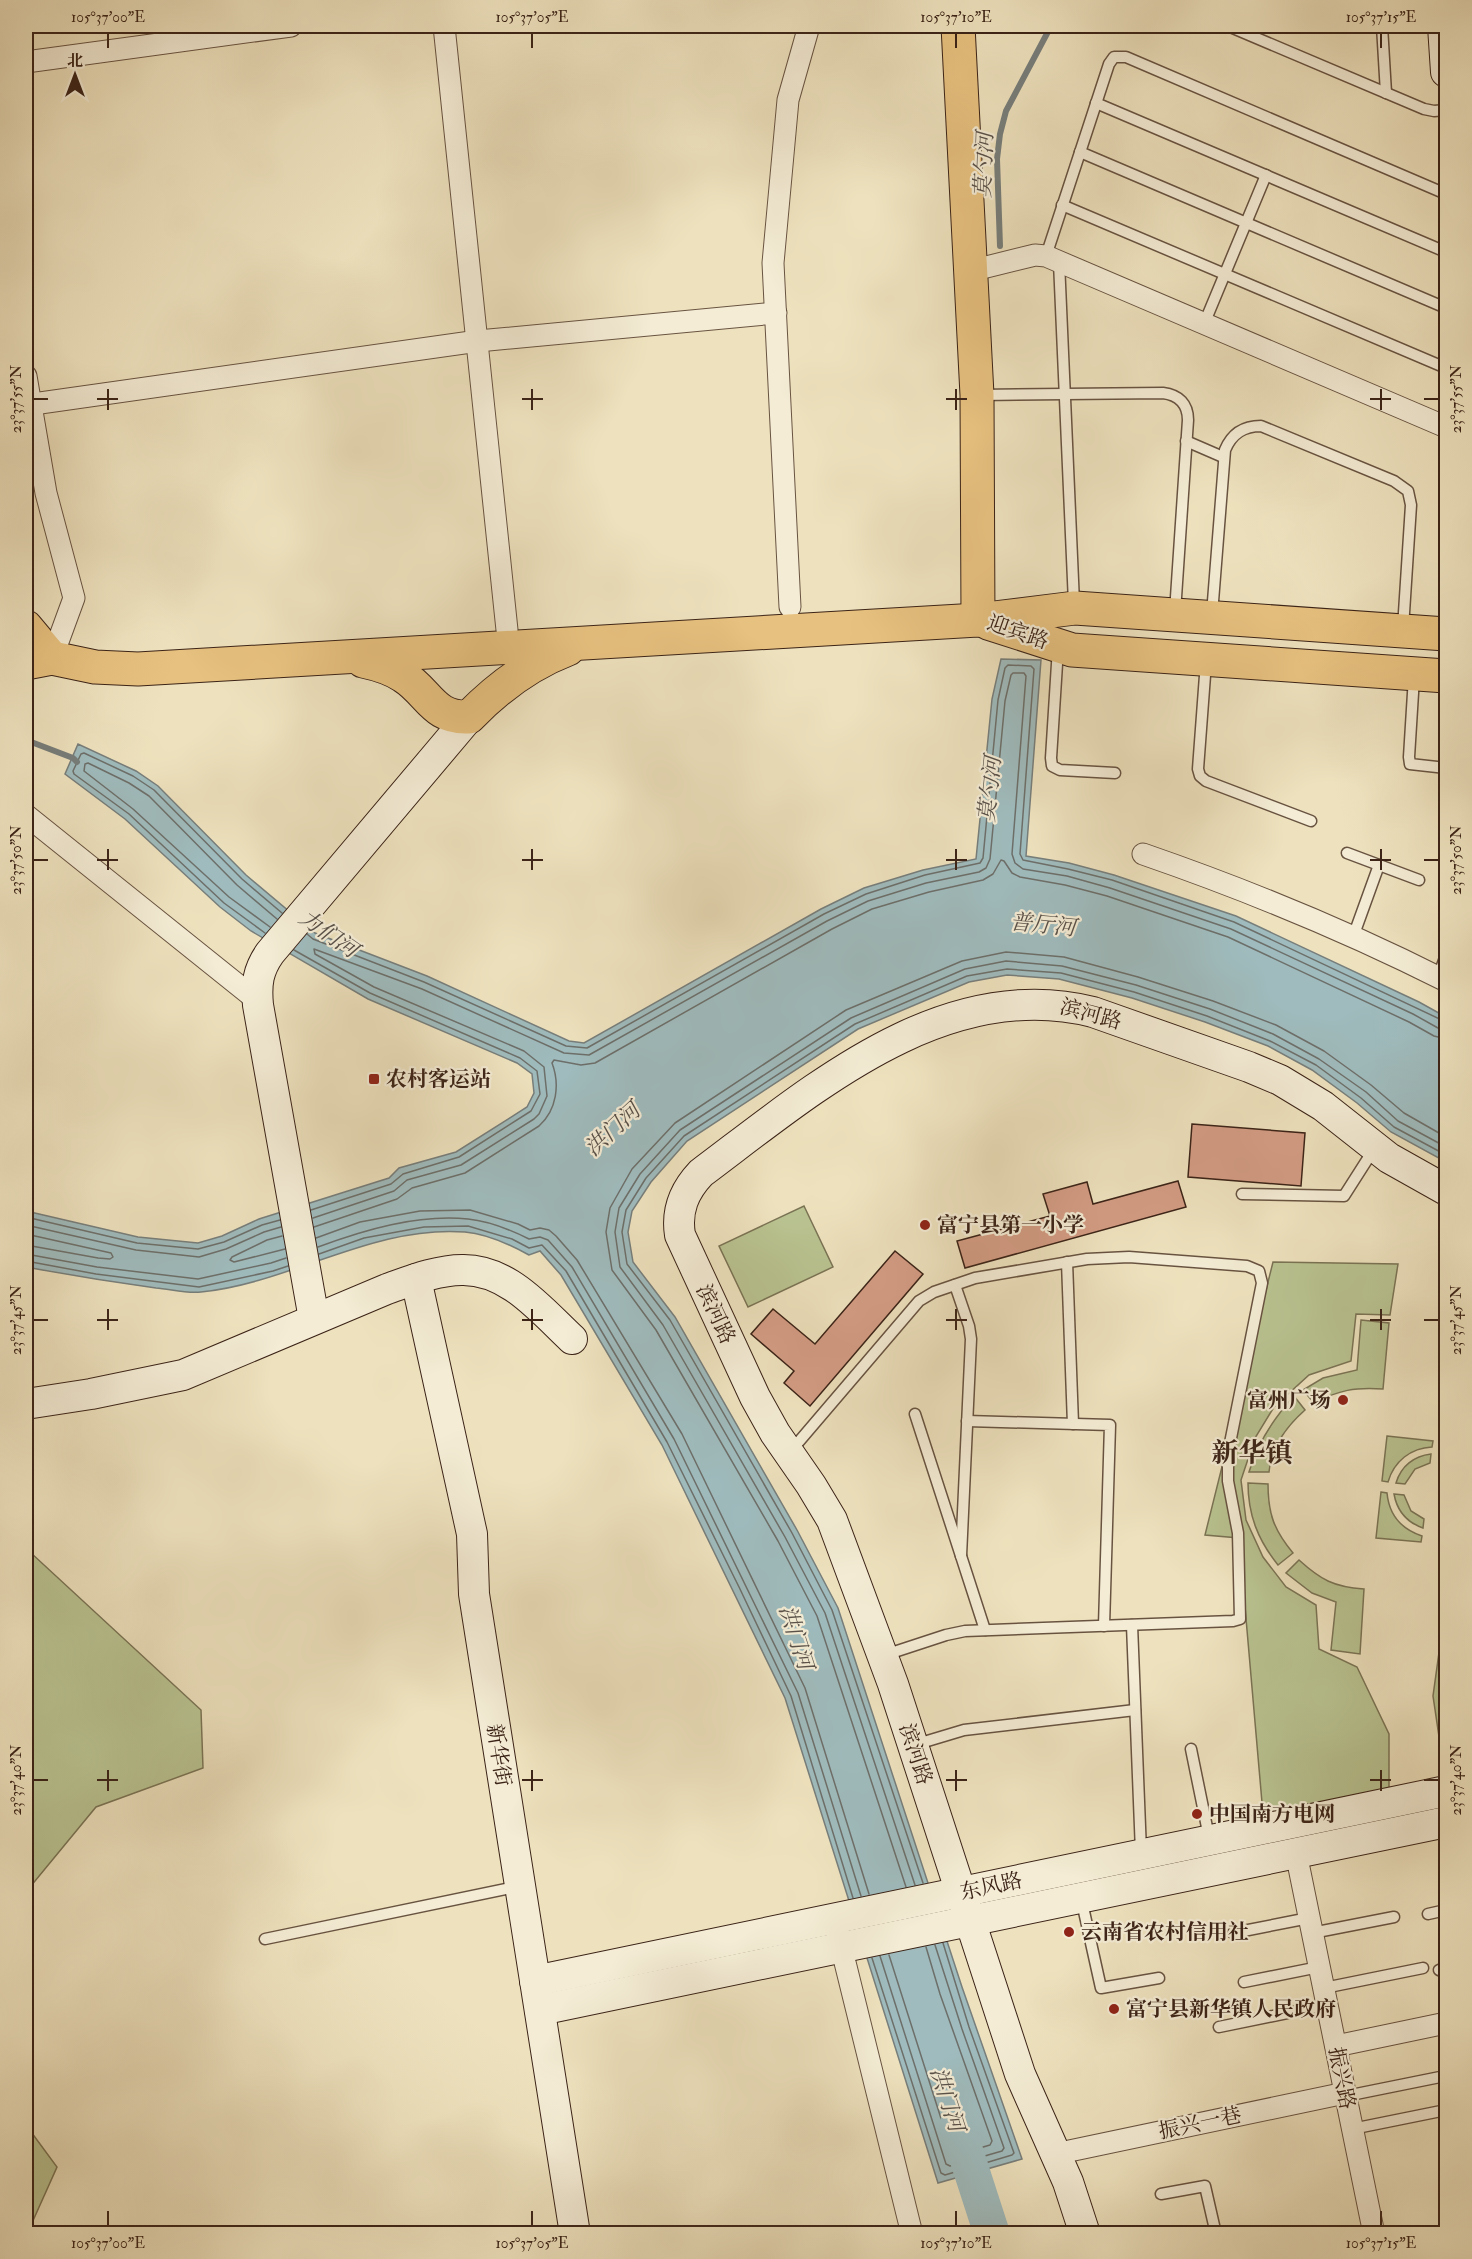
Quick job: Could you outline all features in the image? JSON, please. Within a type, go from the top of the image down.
[{"type":"main road","points":[[26,627],[39,661],[138,669],[434,651],[496,639],[586,643],[978,620],[977,395],[958,26]]},
{"type":"main road","points":[[1443,26],[1446,72]]},
{"type":"main road","name":"迎宾路","points":[[978,620],[1075,608],[1446,634]]},
{"type":"main road","name":"迎宾路","points":[[978,620],[1072,650],[1431,675]]},
{"type":"main road","points":[[496,639],[492,656],[500,677],[499,688]]},
{"type":"main road","points":[[314,1319],[258,1005],[257,978],[262,965],[469,717],[499,688],[540,662],[586,643]]},
{"type":"main road","points":[[434,651],[423,670],[425,692],[438,713],[442,726],[439,751]]},
{"type":"main road","points":[[337,657],[392,670],[414,684],[438,710],[447,715],[469,717]]},
{"type":"main road","name":"滨河路","points":[[1085,2234],[1068,2182],[1020,2074],[913,1745],[832,1520],[755,1397],[684,1244],[678,1226],[680,1206],[688,1188],[701,1173],[805,1095],[869,1054],[938,1023],[994,1007],[1034,1003],[1073,1006],[1093,1011],[1265,1073],[1309,1096],[1375,1148],[1405,1168],[1446,1190]]},
{"type":"main road","points":[[26,1404],[91,1394],[183,1375],[387,1289],[416,1279],[460,1269],[491,1274],[525,1295],[572,1339]]},
{"type":"main road","name":"新华街","points":[[416,1279],[472,1534],[474,1594],[575,2234]]},
{"type":"main road","name":"东风路","points":[[535,1981],[1446,1791]]},
{"type":"main road","name":"东风路","points":[[540,2010],[1446,1822]]},
{"type":"street","points":[[26,62],[291,26]]},
{"type":"street","points":[[444,26],[478,341],[496,639]]},
{"type":"street","points":[[790,607],[773,263],[788,100],[809,26]]},
{"type":"street","points":[[970,271],[1035,255],[1052,259],[1446,427]]},
{"type":"street","points":[[28,405],[478,341],[776,313]]},
{"type":"street","points":[[26,376],[28,405],[46,493],[74,598],[39,661]]},
{"type":"street","points":[[26,815],[253,997]]},
{"type":"street","points":[[1143,854],[1211,877],[1405,959],[1442,979]]},
{"type":"street","name":"振兴路","points":[[1296,1853],[1374,2234]]},
{"type":"street","points":[[835,1918],[912,2234]]},
{"type":"street","points":[[1335,2046],[1446,2023]]},
{"type":"street","name":"振兴一巷","points":[[1055,2154],[1346,2095]]},
{"type":"lane","points":[[1228,26],[1424,109],[1446,110]]},
{"type":"lane","points":[[1382,26],[1386,93]]},
{"type":"lane","points":[[1075,608],[1065,395],[1052,259],[1062,205],[1111,60],[1114,57],[1126,57],[1446,194]]},
{"type":"lane","points":[[1096,103],[1446,252]]},
{"type":"lane","points":[[1080,152],[1446,308]]},
{"type":"lane","points":[[1204,324],[1266,176]]},
{"type":"lane","points":[[1062,205],[1446,368]]},
{"type":"lane","points":[[977,395],[1170,394],[1182,401],[1188,413],[1174,615]]},
{"type":"lane","points":[[1212,618],[1223,457],[1228,443],[1238,431],[1261,426],[1394,481],[1408,491],[1411,505],[1403,631]]},
{"type":"lane","points":[[1186,441],[1223,457]]},
{"type":"lane","points":[[1059,645],[1052,766],[1060,770],[1115,774]]},
{"type":"lane","points":[[1206,659],[1198,769],[1200,777],[1311,821]]},
{"type":"lane","points":[[1431,675],[1409,757],[1410,764],[1446,768]]},
{"type":"lane","points":[[1347,853],[1419,880]]},
{"type":"lane","points":[[1353,937],[1380,865]]},
{"type":"lane","points":[[1442,979],[1446,955]]},
{"type":"lane","points":[[1242,1194],[1344,1196],[1375,1148]]},
{"type":"lane","points":[[788,1453],[919,1301],[955,1285],[984,1276],[1107,1257],[1211,1263],[1253,1268],[1259,1271],[1262,1277],[1228,1453],[1229,1488],[1238,1533],[1240,1619],[985,1630],[946,1635],[882,1656]]},
{"type":"lane","points":[[1067,1262],[1073,1424]]},
{"type":"lane","points":[[955,1285],[970,1332],[961,1556]]},
{"type":"lane","points":[[915,1414],[985,1630]]},
{"type":"lane","points":[[967,1421],[1110,1425],[1104,1626]]},
{"type":"lane","points":[[1132,1625],[1141,1855]]},
{"type":"lane","points":[[913,1745],[964,1730],[1135,1710]]},
{"type":"lane","points":[[1191,1749],[1210,1840]]},
{"type":"lane","points":[[265,1939],[520,1886]]},
{"type":"lane","points":[[1080,1898],[1101,1988],[1159,1978]]},
{"type":"lane","points":[[1428,1914],[1446,1910]]},
{"type":"lane","points":[[1233,1934],[1394,1917]]},
{"type":"lane","points":[[1244,1982],[1319,1967]]},
{"type":"lane","points":[[1218,2027],[1424,1968]]},
{"type":"lane","points":[[1346,2095],[1445,2076]]},
{"type":"lane","points":[[1352,2129],[1446,2110]]},
{"type":"lane","points":[[1161,2194],[1205,2186],[1216,2234]]},
{"type":"green space","points":[[804,1206],[833,1267],[748,1307],[719,1246]]},
{"type":"green space","points":[[1273,1262],[1398,1264],[1390,1315],[1356,1314],[1351,1361],[1309,1375],[1274,1407],[1255,1438],[1241,1480],[1246,1520],[1263,1557],[1286,1587],[1316,1605],[1319,1649],[1357,1667],[1389,1734],[1389,1792],[1263,1814],[1239,1538],[1205,1535]]},
{"type":"green space","points":[[1361,1320],[1389,1323],[1383,1389],[1347,1390],[1314,1403],[1303,1390],[1323,1378],[1357,1370]]},
{"type":"green space","points":[[1294,1396],[1305,1410],[1281,1438],[1273,1454],[1269,1472],[1249,1472],[1267,1431]]},
{"type":"green space","points":[[1387,1436],[1433,1441],[1432,1447],[1417,1450],[1404,1457],[1394,1468],[1388,1482],[1382,1481]]},
{"type":"green space","points":[[1431,1454],[1430,1463],[1415,1469],[1405,1484],[1396,1483],[1401,1472],[1409,1463]]},
{"type":"green space","points":[[1248,1483],[1268,1484],[1273,1521],[1293,1553],[1278,1565],[1256,1527],[1248,1495]]},
{"type":"green space","points":[[1381,1492],[1387,1493],[1390,1508],[1397,1520],[1422,1536],[1421,1542],[1376,1538]]},
{"type":"green space","points":[[1394,1494],[1404,1495],[1411,1511],[1424,1519],[1423,1528],[1412,1523],[1403,1515],[1397,1506]]},
{"type":"green space","points":[[26,1550],[201,1710],[203,1768],[96,1807],[26,1892]]},
{"type":"green space","points":[[1299,1560],[1328,1581],[1364,1589],[1360,1654],[1331,1650],[1336,1602],[1312,1593],[1286,1573]]},
{"type":"green space","points":[[1441,1638],[1446,1638],[1446,1749],[1441,1750],[1433,1696]]},
{"type":"green space","points":[[26,2125],[57,2167],[27,2234],[26,2233]]},
{"type":"water","name":"普厅河","points":[[1001,659],[1041,660],[1026,856],[1069,863],[1114,875],[1236,916],[1419,1002],[1446,1017],[1446,1162],[1391,1132],[1357,1103],[1312,1070],[1268,1046],[1132,998],[1059,979],[1007,975],[969,982],[858,1029],[687,1141],[651,1182],[632,1211],[628,1232],[633,1262],[675,1317],[797,1530],[838,1608],[962,1987],[1022,2159],[938,2183],[785,1698],[662,1445],[561,1275],[540,1251],[529,1255],[499,1240],[473,1233],[431,1232],[397,1237],[364,1246],[234,1287],[190,1292],[26,1267],[26,1211],[138,1237],[198,1243],[222,1236],[259,1219],[389,1178],[399,1168],[456,1152],[527,1107],[534,1093],[532,1074],[517,1063],[368,999],[251,931],[220,907],[125,819],[65,774],[78,744],[136,771],[158,786],[246,875],[315,933],[427,976],[569,1041],[584,1043],[821,909],[864,888],[923,870],[976,859],[992,699]]},
{"type":"building","points":[[1192,1124],[1305,1133],[1301,1186],[1188,1177]]},
{"type":"building","points":[[1178,1181],[1186,1207],[965,1268],[957,1241],[1050,1216],[1043,1194],[1087,1182],[1093,1204]]},
{"type":"building","points":[[895,1251],[923,1274],[810,1406],[784,1383],[794,1371],[751,1334],[773,1309],[815,1344]]},
{"type":"waterway","name":"莫勺河","points":[[1000,246],[997,159],[1000,134],[1006,111],[1051,26]]},
{"type":"waterway","name":"力们河","points":[[26,740],[73,758],[77,762]]},
{"type":"waterway","name":"洪门河","points":[[957,2126],[992,2234]]},
{"type":"place","name":"农村客运站","points":[[374,1079]]},
{"type":"place","name":"富宁县第一小学","points":[[925,1225]]},
{"type":"place","name":"富州广场","points":[[1343,1400]]},
{"type":"place","name":"中国南方电网","points":[[1197,1814]]},
{"type":"place","name":"云南省农村信用社","points":[[1069,1932]]},
{"type":"place","name":"富宁县新华镇人民政府","points":[[1114,2009]]},
{"type":"district","name":"新华镇","points":[[1252,1453]]}]
